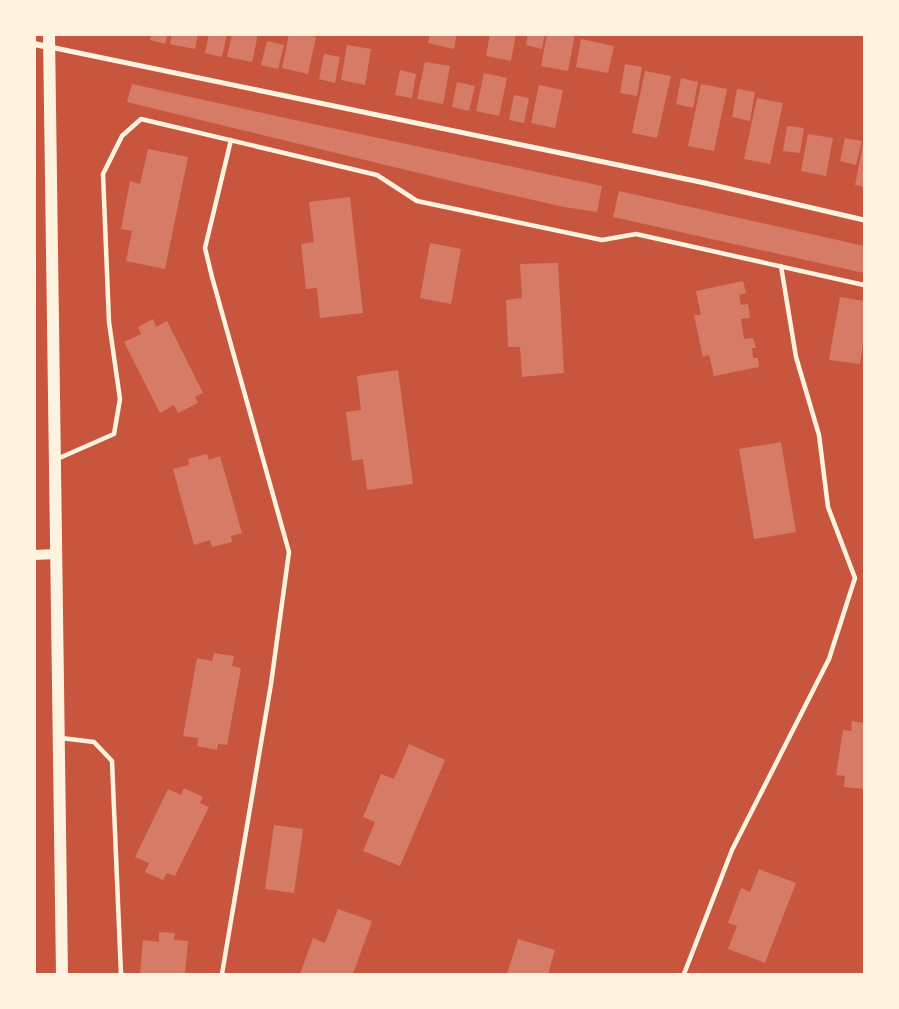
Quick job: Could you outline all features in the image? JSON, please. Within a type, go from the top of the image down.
[{"type":"main road","points":[[50,41],[62,975]]},
{"type":"street","points":[[34,44],[50,41],[864,220]]},
{"type":"street","points":[[34,555],[56,554]]},
{"type":"lane","points":[[55,460],[114,434],[120,399],[109,322],[103,174],[122,136],[141,119],[377,175],[417,201],[602,240],[636,234],[864,285]]},
{"type":"lane","points":[[222,975],[271,684],[289,552],[215,289],[206,248],[231,140]]},
{"type":"lane","points":[[684,975],[732,850],[829,659],[855,578],[828,507],[819,435],[796,357],[781,266]]},
{"type":"lane","points":[[59,738],[94,742],[112,761],[121,975]]},
{"type":"building","points":[[152,34],[168,34],[165,44],[150,40]]},
{"type":"building","points":[[172,34],[198,34],[195,49],[170,44]]},
{"type":"building","points":[[209,34],[227,34],[222,57],[205,53]]},
{"type":"building","points":[[232,34],[258,34],[252,62],[227,57]]},
{"type":"building","points":[[289,34],[316,37],[308,74],[282,68]]},
{"type":"building","points":[[430,34],[457,34],[454,49],[428,43]]},
{"type":"building","points":[[490,34],[516,34],[511,61],[486,56]]},
{"type":"building","points":[[528,34],[545,34],[542,49],[526,45]]},
{"type":"building","points":[[547,34],[575,34],[568,71],[541,66]]},
{"type":"building","points":[[581,39],[614,46],[608,73],[576,67]]},
{"type":"building","points":[[267,41],[284,45],[278,69],[261,65]]},
{"type":"building","points":[[347,45],[371,49],[365,85],[341,80]]},
{"type":"building","points":[[324,54],[340,57],[335,83],[319,79]]},
{"type":"building","points":[[425,62],[450,66],[443,104],[417,99]]},
{"type":"building","points":[[625,64],[642,67],[637,96],[620,93]]},
{"type":"building","points":[[400,70],[416,74],[412,98],[395,95]]},
{"type":"building","points":[[645,71],[671,76],[657,138],[632,133]]},
{"type":"building","points":[[484,73],[507,78],[499,116],[476,111]]},
{"type":"building","points":[[681,78],[698,82],[693,108],[676,104]]},
{"type":"building","points":[[457,82],[475,86],[469,111],[452,107]]},
{"type":"building","points":[[132,84],[602,186],[597,212],[564,207],[468,185],[127,102]]},
{"type":"building","points":[[701,84],[727,89],[714,151],[688,146]]},
{"type":"building","points":[[539,85],[563,90],[555,128],[531,123]]},
{"type":"building","points":[[737,89],[755,92],[750,121],[732,117]]},
{"type":"building","points":[[514,95],[529,98],[524,123],[509,120]]},
{"type":"building","points":[[757,98],[783,103],[770,164],[744,159]]},
{"type":"building","points":[[787,126],[804,128],[800,153],[783,151]]},
{"type":"building","points":[[808,134],[833,138],[826,176],[801,171]]},
{"type":"building","points":[[845,138],[862,141],[856,165],[840,161]]},
{"type":"building","points":[[864,144],[864,187],[855,185]]},
{"type":"building","points":[[148,149],[188,157],[165,269],[126,261],[132,231],[121,229],[130,181],[140,184]]},
{"type":"building","points":[[619,191],[864,246],[864,273],[613,217]]},
{"type":"building","points":[[350,197],[363,313],[320,318],[317,288],[306,289],[301,244],[314,242],[309,202]]},
{"type":"building","points":[[430,243],[461,249],[451,304],[420,298]]},
{"type":"building","points":[[558,263],[564,373],[522,377],[520,347],[508,347],[506,300],[522,298],[520,264]]},
{"type":"building","points":[[743,281],[746,293],[739,295],[741,305],[748,304],[750,318],[741,319],[744,339],[753,338],[756,348],[752,348],[753,358],[758,358],[759,367],[714,376],[709,355],[703,357],[694,315],[701,315],[696,291]]},
{"type":"building","points":[[840,297],[864,301],[864,337],[860,364],[829,360]]},
{"type":"building","points":[[153,319],[156,327],[167,321],[203,393],[195,397],[198,403],[178,413],[174,405],[160,413],[124,342],[141,334],[138,327]]},
{"type":"building","points":[[398,370],[413,484],[367,490],[363,459],[352,461],[346,412],[361,410],[357,376]]},
{"type":"building","points":[[781,442],[796,532],[754,539],[739,449]]},
{"type":"building","points":[[207,454],[209,460],[220,456],[242,533],[231,536],[232,542],[212,547],[210,540],[194,545],[173,469],[189,465],[188,459]]},
{"type":"building","points":[[214,653],[234,656],[232,666],[241,668],[227,745],[218,744],[217,750],[197,746],[198,738],[183,736],[197,658],[212,661]]},
{"type":"building","points":[[852,721],[864,723],[864,789],[844,787],[845,776],[836,775],[843,730],[851,731]]},
{"type":"building","points":[[409,744],[445,760],[400,866],[363,851],[375,822],[363,817],[381,774],[394,779]]},
{"type":"building","points":[[184,788],[203,797],[200,803],[209,807],[175,876],[167,873],[163,880],[145,872],[149,863],[135,857],[168,789],[181,795]]},
{"type":"building","points":[[274,825],[303,829],[294,893],[265,889]]},
{"type":"building","points":[[759,869],[796,883],[765,963],[728,949],[737,926],[728,923],[741,888],[750,892]]},
{"type":"building","points":[[338,909],[372,921],[353,974],[300,974],[313,938],[325,943]]},
{"type":"building","points":[[159,932],[175,933],[174,940],[188,941],[185,974],[140,974],[143,940],[159,942]]},
{"type":"building","points":[[518,939],[555,950],[548,974],[507,974]]}]
